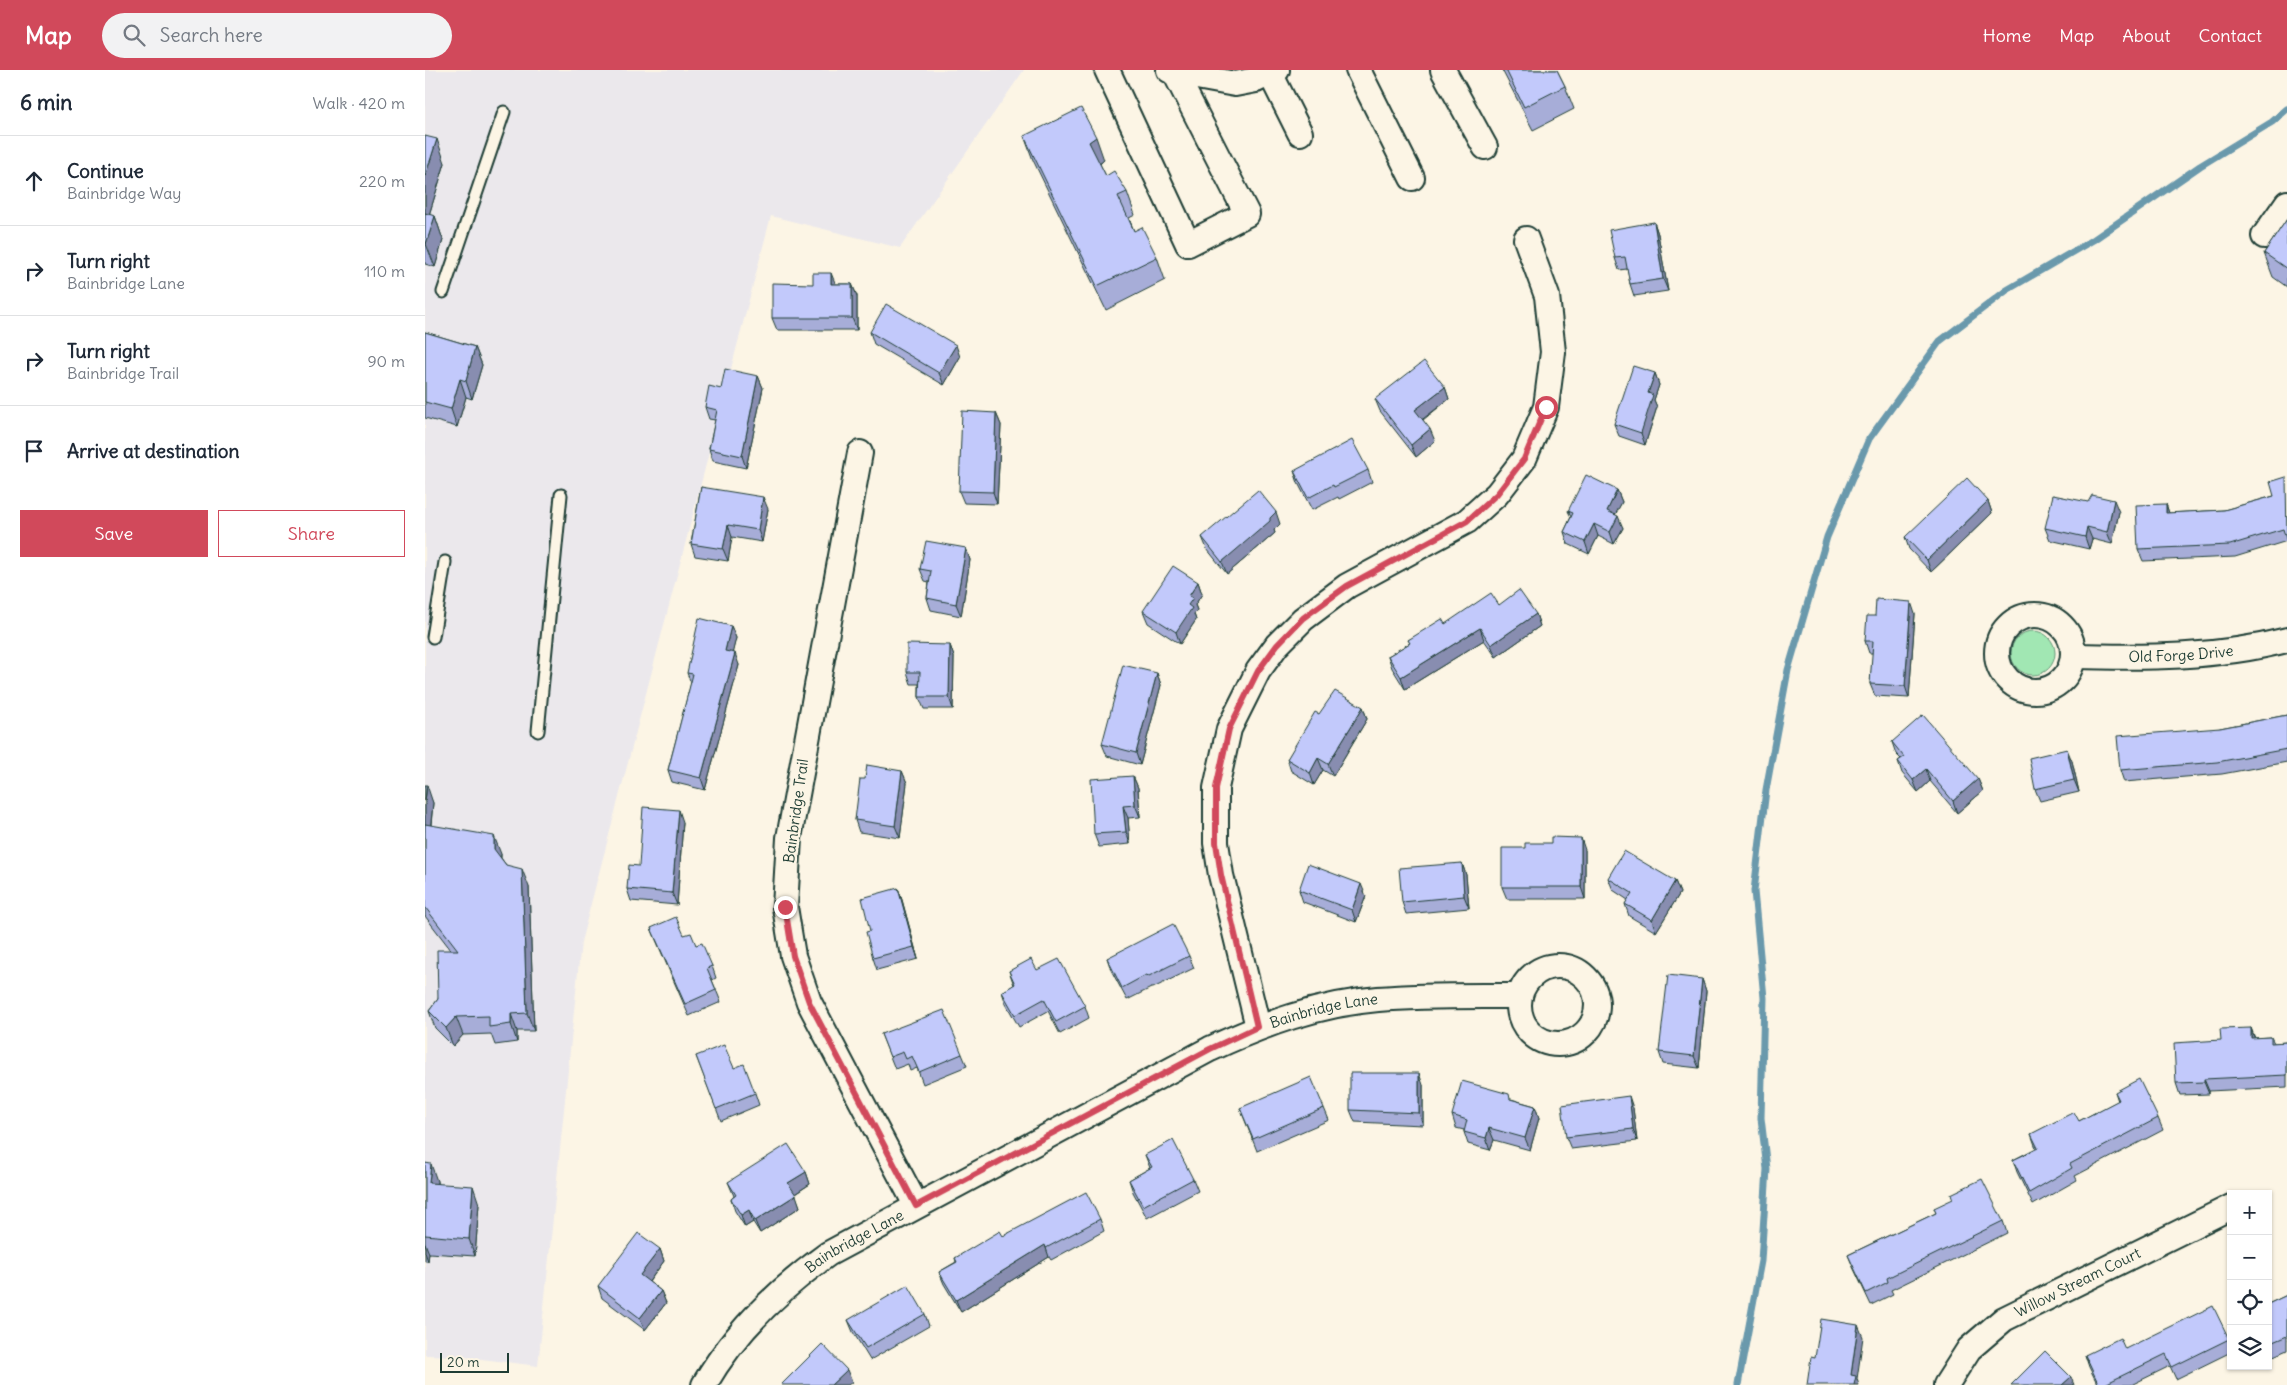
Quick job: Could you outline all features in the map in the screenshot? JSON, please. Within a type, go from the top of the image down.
[{"type":"street","points":[[1107,70],[1188,244],[1247,214],[1172,72]]},
{"type":"street","points":[[1358,70],[1412,178]]},
{"type":"street","points":[[1443,70],[1485,147]]},
{"type":"street","points":[[1172,72],[1235,84],[1256,80],[1274,72],[1300,134]]},
{"type":"street","points":[[2264,236],[2287,202]]},
{"type":"street","points":[[1257,1027],[1221,875],[1216,843],[1216,788],[1229,729],[1258,671],[1277,645],[1303,618],[1347,586],[1467,521],[1497,494],[1524,459],[1546,407],[1553,352],[1547,296],[1526,239]]},
{"type":"street","name":"Bainbridge Trail","points":[[860,453],[789,838],[785,907],[793,956],[809,1002],[916,1206]]},
{"type":"street","name":"Old Forge Drive","points":[[2073,656],[2181,657],[2260,647],[2287,640]]},
{"type":"street","name":"Bainbridge Lane","points":[[704,1385],[737,1336],[765,1305],[795,1278],[828,1254],[1210,1049],[1257,1027],[1317,1009],[1378,999],[1520,996]]},
{"type":"street","name":"Willow Stream Court","points":[[1946,1385],[1969,1349],[2004,1319],[2227,1209]]},
{"type":"lane","points":[[443,292],[504,112]]},
{"type":"lane","points":[[538,731],[561,495]]},
{"type":"lane","points":[[433,637],[445,562]]},
{"type":"shaded area","points":[[425,70],[1024,70],[900,248],[771,216],[581,942],[538,1366],[457,1356],[425,1355]]},
{"type":"green space","points":[[2037,631],[2049,637],[2054,644],[2054,662],[2049,669],[2042,674],[2029,675],[2021,672],[2014,665],[2011,649],[2014,641],[2021,634]]},
{"type":"building","points":[[1506,70],[1557,70],[1565,86],[1524,107]]},
{"type":"building","points":[[1081,108],[1096,137],[1089,142],[1106,176],[1114,171],[1127,192],[1118,196],[1134,231],[1142,227],[1157,257],[1097,286],[1024,136]]},
{"type":"building","points":[[425,136],[437,139],[425,177]]},
{"type":"building","points":[[425,213],[435,216],[426,244],[425,243]]},
{"type":"building","points":[[2287,219],[2287,269],[2264,253]]},
{"type":"building","points":[[1654,222],[1663,279],[1630,284],[1625,257],[1615,258],[1609,230]]},
{"type":"building","points":[[813,273],[831,273],[831,284],[852,284],[852,318],[772,318],[772,283],[813,284]]},
{"type":"building","points":[[886,304],[956,345],[939,373],[870,332]]},
{"type":"building","points":[[425,332],[475,347],[466,381],[460,379],[451,409],[425,402]]},
{"type":"building","points":[[1424,361],[1445,387],[1415,410],[1430,429],[1411,445],[1375,399]]},
{"type":"building","points":[[1633,366],[1655,373],[1648,393],[1653,395],[1641,433],[1614,424]]},
{"type":"building","points":[[725,369],[758,376],[742,456],[709,449],[717,410],[705,407],[709,386],[721,389]]},
{"type":"building","points":[[962,411],[996,413],[993,492],[959,491]]},
{"type":"building","points":[[1352,440],[1368,470],[1308,498],[1294,471]]},
{"type":"building","points":[[1586,475],[1617,490],[1607,511],[1618,516],[1610,532],[1594,524],[1585,542],[1564,532],[1573,513],[1568,511]]},
{"type":"building","points":[[2286,477],[2287,542],[2283,529],[2230,545],[2138,549],[2136,505],[2166,504],[2166,513],[2224,510],[2274,496],[2270,482]]},
{"type":"building","points":[[1967,478],[1988,501],[1927,560],[1905,537]]},
{"type":"building","points":[[701,487],[763,497],[758,530],[728,525],[723,549],[691,544]]},
{"type":"building","points":[[1258,490],[1276,512],[1270,518],[1270,521],[1222,562],[1202,537]]},
{"type":"building","points":[[2053,495],[2088,502],[2092,495],[2114,500],[2107,532],[2087,527],[2085,537],[2045,528]]},
{"type":"building","points":[[926,541],[966,548],[956,604],[927,598],[931,571],[920,569]]},
{"type":"building","points":[[1173,566],[1198,582],[1189,596],[1193,598],[1188,605],[1192,608],[1176,632],[1143,611]]},
{"type":"building","points":[[1519,590],[1536,614],[1491,645],[1480,628],[1401,677],[1388,656],[1410,643],[1408,640],[1442,619],[1445,624],[1491,593],[1499,605]]},
{"type":"building","points":[[1876,599],[1911,602],[1905,686],[1870,684],[1873,641],[1865,641],[1867,616],[1875,616]]},
{"type":"building","points":[[699,618],[731,626],[725,651],[735,653],[701,778],[668,770],[693,674],[687,673]]},
{"type":"building","points":[[907,644],[950,645],[949,697],[919,697],[920,672],[907,672]]},
{"type":"building","points":[[1123,665],[1157,673],[1136,753],[1102,744]]},
{"type":"building","points":[[1335,691],[1363,707],[1328,764],[1318,758],[1310,773],[1287,759],[1315,712],[1319,714]]},
{"type":"building","points":[[1923,715],[1978,779],[1953,801],[1926,769],[1913,780],[1898,761],[1904,757],[1892,742]]},
{"type":"building","points":[[2287,715],[2287,749],[2217,762],[2120,770],[2117,736],[2220,728]]},
{"type":"building","points":[[2067,749],[2074,780],[2035,789],[2029,758]]},
{"type":"building","points":[[867,765],[902,771],[895,826],[855,820],[860,779],[865,779]]},
{"type":"building","points":[[1133,776],[1135,805],[1123,806],[1126,832],[1094,834],[1091,779]]},
{"type":"building","points":[[425,785],[427,785],[425,801]]},
{"type":"building","points":[[643,807],[679,810],[672,893],[627,889],[629,865],[639,866]]},
{"type":"building","points":[[425,824],[494,836],[494,849],[506,865],[522,869],[527,1013],[511,1014],[511,1024],[489,1027],[489,1016],[456,1017],[446,1028],[429,1011],[438,999],[437,950],[458,950],[425,907]]},
{"type":"building","points":[[1551,837],[1581,838],[1581,887],[1502,887],[1502,848],[1525,848],[1525,843],[1551,843]]},
{"type":"building","points":[[1624,851],[1675,881],[1652,920],[1625,904],[1632,893],[1608,878]]},
{"type":"building","points":[[1462,863],[1464,896],[1402,902],[1399,868]]},
{"type":"building","points":[[1308,864],[1361,884],[1352,910],[1299,890]]},
{"type":"building","points":[[898,888],[914,947],[873,958],[866,932],[870,931],[862,898]]},
{"type":"building","points":[[676,917],[684,935],[691,933],[696,945],[702,943],[712,966],[707,968],[716,990],[685,1004],[651,928]]},
{"type":"building","points":[[1173,924],[1189,956],[1122,988],[1107,958]]},
{"type":"building","points":[[1031,959],[1037,970],[1059,959],[1085,1006],[1056,1022],[1044,999],[1015,1015],[1002,992],[1015,984],[1009,971]]},
{"type":"building","points":[[1668,975],[1702,979],[1694,1056],[1659,1052]]},
{"type":"building","points":[[944,1010],[962,1054],[919,1072],[912,1056],[906,1059],[903,1052],[890,1057],[881,1034]]},
{"type":"building","points":[[2251,1028],[2251,1038],[2271,1037],[2271,1043],[2287,1042],[2287,1075],[2204,1079],[2204,1082],[2176,1083],[2174,1043],[2221,1040],[2220,1029]]},
{"type":"building","points":[[724,1045],[734,1068],[744,1064],[755,1093],[716,1109],[696,1056]]},
{"type":"building","points":[[1350,1073],[1419,1073],[1419,1113],[1350,1110]]},
{"type":"building","points":[[1311,1077],[1324,1108],[1253,1139],[1240,1108]]},
{"type":"building","points":[[2139,1079],[2158,1118],[2070,1164],[2072,1168],[2029,1193],[2013,1160],[2038,1148],[2031,1134],[2074,1112],[2079,1121],[2119,1100],[2115,1092]]},
{"type":"building","points":[[1462,1081],[1509,1094],[1510,1099],[1535,1106],[1525,1138],[1489,1128],[1486,1138],[1464,1132],[1467,1120],[1452,1115]]},
{"type":"building","points":[[1629,1096],[1633,1129],[1566,1137],[1562,1105]]},
{"type":"building","points":[[1173,1140],[1193,1179],[1143,1206],[1129,1180],[1152,1167],[1145,1155]]},
{"type":"building","points":[[788,1144],[806,1172],[788,1183],[796,1195],[755,1221],[749,1210],[741,1215],[731,1199],[736,1195],[728,1182]]},
{"type":"building","points":[[425,1163],[431,1164],[429,1183],[473,1186],[469,1239],[425,1235]]},
{"type":"building","points":[[1982,1179],[2003,1221],[1887,1278],[1888,1282],[1866,1293],[1848,1255],[1936,1213],[1934,1208],[1953,1199],[1951,1194]]},
{"type":"building","points":[[1086,1192],[1100,1219],[1046,1248],[1045,1245],[956,1300],[939,1272],[957,1262],[955,1258],[1000,1231],[1003,1236]]},
{"type":"building","points":[[638,1233],[660,1249],[640,1275],[661,1291],[640,1318],[598,1286]]},
{"type":"building","points":[[908,1285],[925,1314],[866,1348],[848,1320]]},
{"type":"building","points":[[2287,1295],[2287,1336],[2272,1342],[2272,1325],[2272,1302]]},
{"type":"building","points":[[2213,1306],[2227,1335],[2227,1340],[2172,1367],[2166,1354],[2103,1385],[2099,1385],[2085,1355],[2120,1338],[2125,1349]]},
{"type":"building","points":[[1821,1319],[1858,1325],[1851,1375],[1856,1376],[1854,1385],[1807,1385],[1811,1357],[1815,1358]]},
{"type":"building","points":[[822,1344],[847,1370],[831,1385],[781,1385]]},
{"type":"building","points":[[2045,1351],[2071,1377],[2062,1385],[2011,1385]]},
{"type":"waterway","points":[[1738,1385],[1761,1261],[1767,1169],[1761,1118],[1764,998],[1754,891],[1766,790],[1788,670],[1827,537],[1869,439],[1940,341],[2007,290],[2093,240],[2200,166],[2272,122],[2287,109]]},
{"type":"route","points":[[785,907],[793,956],[809,1002],[916,1206],[1210,1049],[1257,1027],[1221,875],[1216,843],[1216,788],[1229,729],[1258,671],[1277,645],[1303,618],[1347,586],[1467,521],[1497,494],[1524,459],[1546,407]]}]
